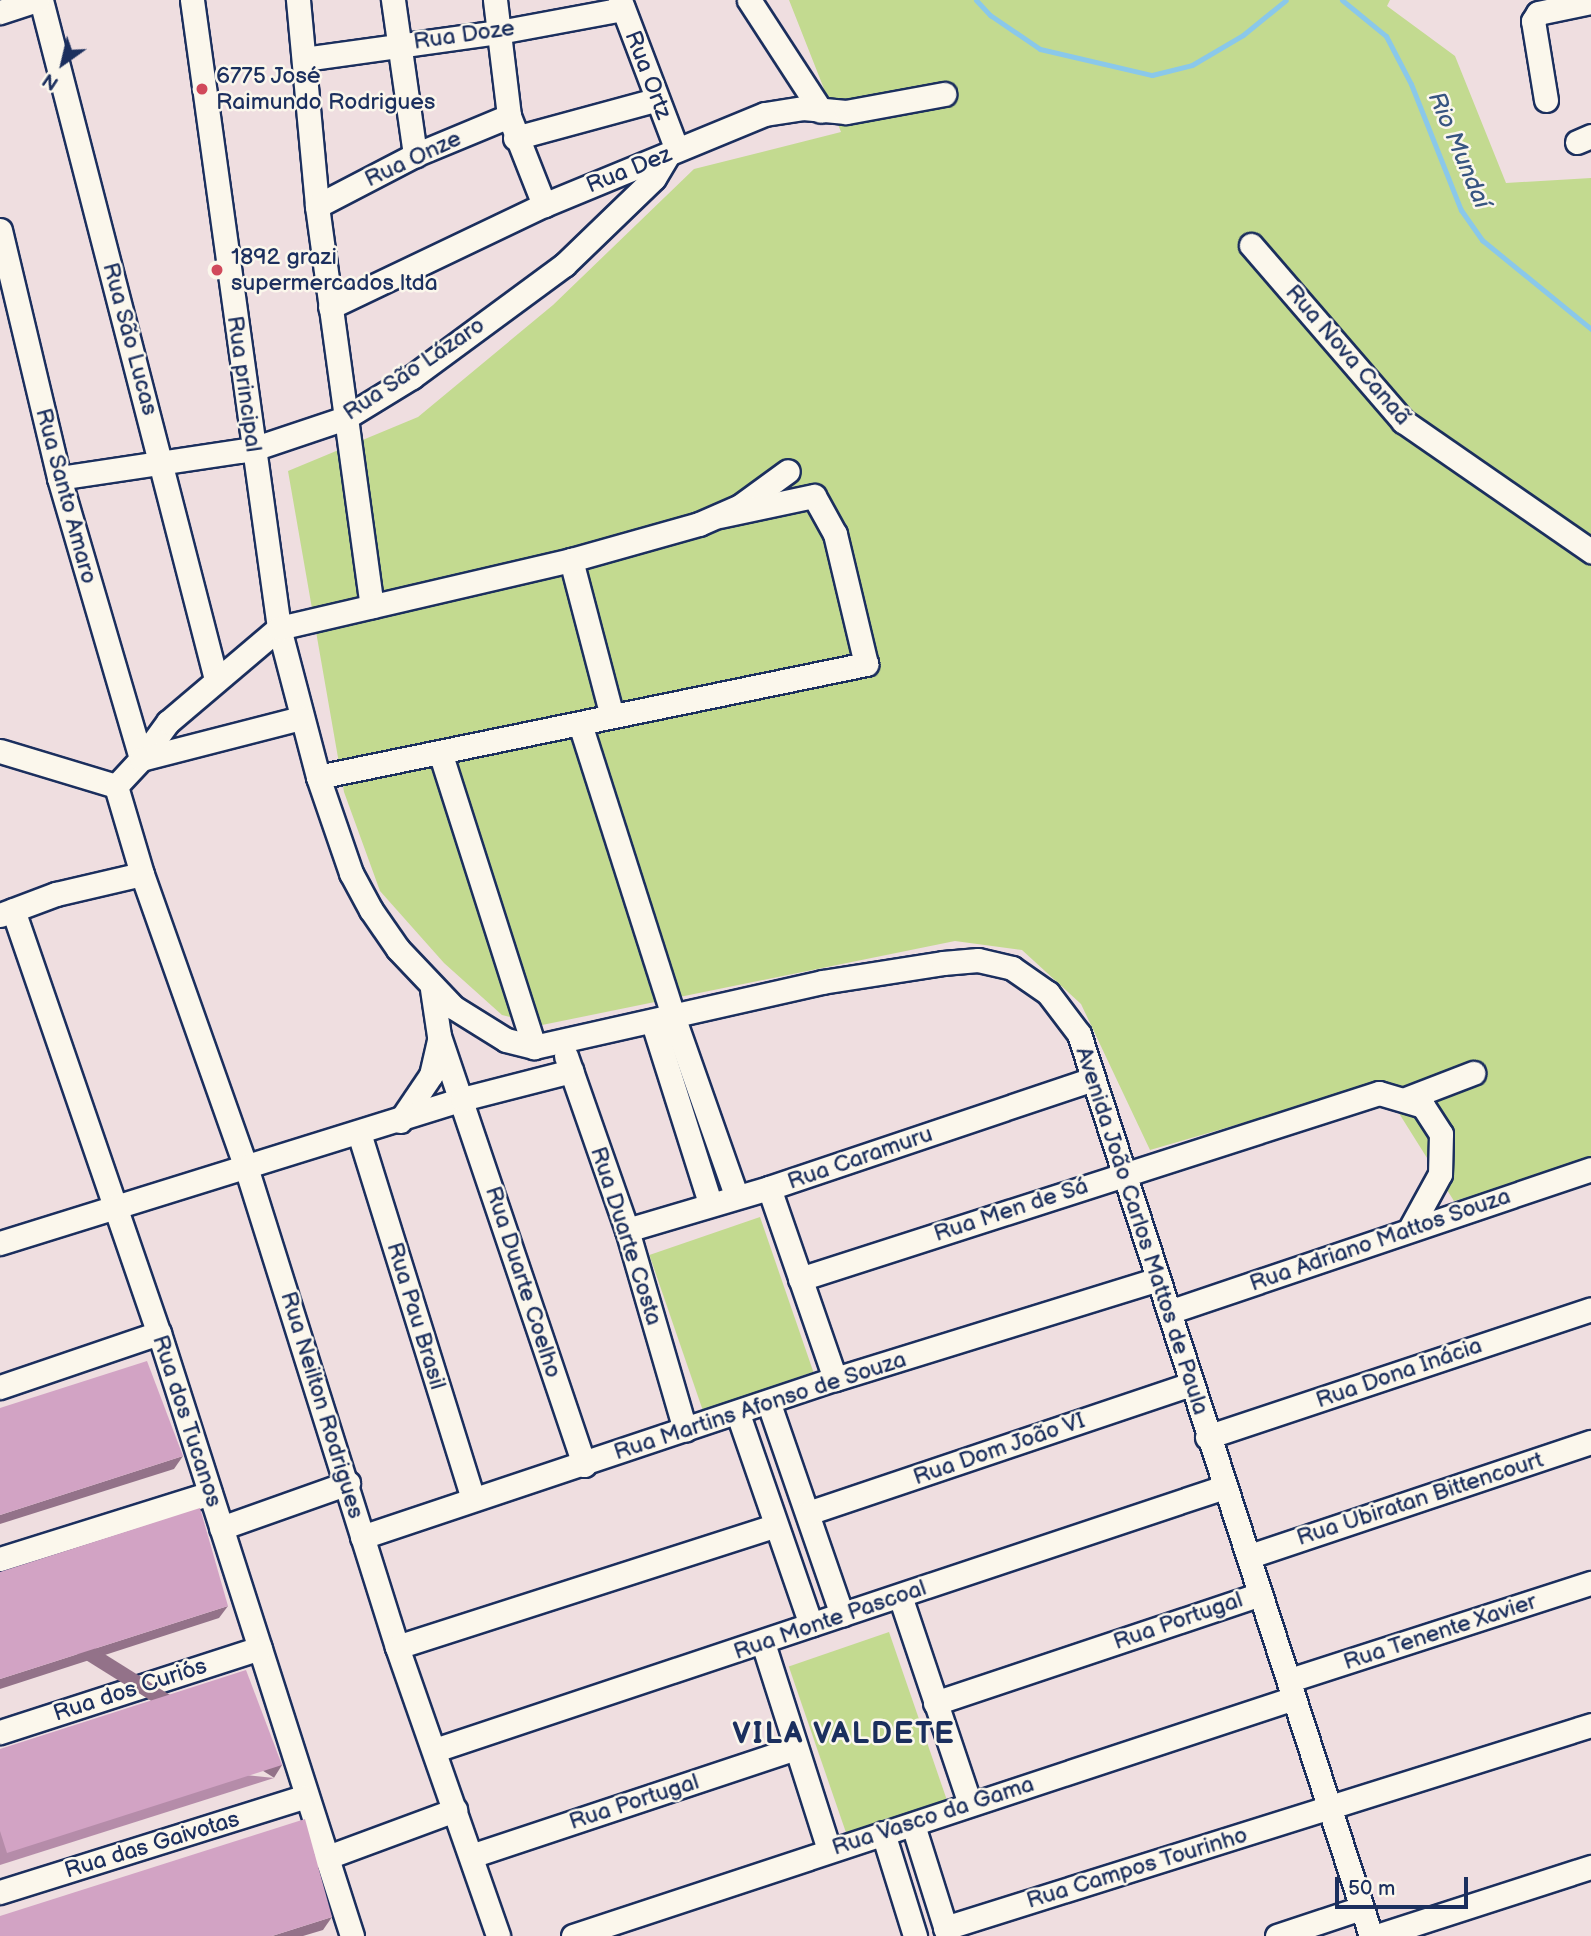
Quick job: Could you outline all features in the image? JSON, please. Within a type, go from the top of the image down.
[{"type":"street","points":[[0,12],[39,0]]},
{"type":"street","name":"Rua São Lucas","points":[[39,0],[163,464],[216,679]]},
{"type":"street","name":"Rua principal","points":[[192,0],[268,561],[279,628],[318,777]]},
{"type":"street","points":[[298,0],[317,206],[372,606]]},
{"type":"street","points":[[393,0],[397,44],[415,155]]},
{"type":"street","points":[[495,0],[509,116],[515,138],[544,205]]},
{"type":"street","points":[[749,0],[821,111]]},
{"type":"street","points":[[1546,100],[1533,21],[1538,13],[1591,2]]},
{"type":"street","name":"Rua Doze","points":[[304,59],[397,44],[499,32],[622,5]]},
{"type":"street","name":"Rua Ortz","points":[[622,5],[673,152]]},
{"type":"street","name":"Rua Dez","points":[[330,307],[544,205],[765,114],[793,108],[846,112],[944,94]]},
{"type":"street","points":[[515,138],[655,100]]},
{"type":"street","name":"Rua Onze","points":[[317,206],[415,155],[509,116]]},
{"type":"street","name":"Rua São Lázaro","points":[[59,478],[253,449],[345,418],[411,377],[565,265],[654,177],[673,152]]},
{"type":"street","name":"Rua Santo Amaro","points":[[0,230],[59,478],[141,759]]},
{"type":"street","name":"Rua Nova Canaã","points":[[1251,245],[1403,421],[1454,461],[1591,551]]},
{"type":"street","points":[[720,516],[788,471]]},
{"type":"street","points":[[0,751],[116,786],[141,759],[168,722],[279,628],[572,560],[720,516],[814,496],[835,534],[866,664],[318,777]]},
{"type":"street","points":[[572,560],[612,716]]},
{"type":"street","points":[[141,759],[301,718]]},
{"type":"street","points":[[580,724],[663,1019],[710,1203]]},
{"type":"street","points":[[440,752],[534,1047]]},
{"type":"street","name":"Avenida João Carlos Mattos de Paula","points":[[318,777],[361,892],[398,949],[432,989],[471,1022],[506,1040],[534,1047],[562,1044],[822,982],[978,960],[1012,968],[1048,993],[1079,1034],[1207,1437],[1250,1556],[1371,1936]]},
{"type":"street","name":"Rua Neilton Rodrigues","points":[[116,786],[142,874],[246,1167],[348,1483],[397,1647],[498,1936]]},
{"type":"street","points":[[6,912],[56,894],[142,874]]},
{"type":"street","name":"Rua dos Tucanos","points":[[6,912],[159,1333],[260,1648],[304,1797],[352,1936]]},
{"type":"street","points":[[400,1121],[431,1075],[439,1036],[432,989]]},
{"type":"street","points":[[663,1019],[736,1195]]},
{"type":"street","name":"Rua Duarte Coelho","points":[[439,1036],[584,1465]]},
{"type":"street","name":"Rua Duarte Costa","points":[[562,1044],[627,1230],[685,1430]]},
{"type":"street","points":[[0,1243],[400,1121],[462,1099],[571,1070]]},
{"type":"street","points":[[1411,1227],[1433,1195],[1444,1160],[1441,1134],[1415,1102],[1473,1073]]},
{"type":"street","name":"Rua Caramuru","points":[[627,1230],[736,1195],[769,1188],[1092,1079]]},
{"type":"street","name":"Rua Men de Sá","points":[[800,1279],[1379,1093],[1415,1102]]},
{"type":"street","name":"Rua Pau Brasil","points":[[359,1133],[473,1500]]},
{"type":"street","name":"Rua Adriano Mattos Souza","points":[[1169,1312],[1411,1227],[1591,1169]]},
{"type":"street","points":[[769,1188],[835,1379]]},
{"type":"street","name":"Rua Martins Afonso de Souza","points":[[362,1537],[769,1404],[835,1379],[1158,1279]]},
{"type":"street","name":"Rua Dona Inácia","points":[[1207,1437],[1591,1308]]},
{"type":"street","points":[[0,1387],[159,1333]]},
{"type":"street","name":"Rua Dom João VI","points":[[808,1513],[1191,1384]]},
{"type":"street","points":[[769,1404],[842,1615]]},
{"type":"street","points":[[738,1414],[811,1625]]},
{"type":"street","name":"Rua Ubiratan Bittencourt","points":[[1250,1556],[1591,1442]]},
{"type":"street","points":[[221,1528],[348,1483]]},
{"type":"street","name":"Rua Monte Pascoal","points":[[435,1750],[1224,1488]]},
{"type":"street","points":[[0,1559],[210,1493]]},
{"type":"street","points":[[397,1647],[775,1526]]},
{"type":"street","name":"Rua Tenente Xavier","points":[[1292,1689],[1591,1583]]},
{"type":"street","name":"Rua Portugal","points":[[936,1703],[1261,1594]]},
{"type":"street","points":[[900,1595],[970,1804]]},
{"type":"street","points":[[763,1643],[829,1850]]},
{"type":"street","name":"Rua dos Curiós","points":[[0,1732],[260,1648]]},
{"type":"street","name":"Rua Vasco da Gama","points":[[573,1936],[829,1850],[913,1825],[1292,1689]]},
{"type":"street","name":"Rua Campos Tourinho","points":[[946,1932],[1591,1725]]},
{"type":"street","name":"Rua Portugal","points":[[471,1856],[796,1748]]},
{"type":"street","name":"Rua das Gaivotas","points":[[0,1892],[304,1797]]},
{"type":"street","points":[[325,1858],[454,1810]]},
{"type":"street","points":[[913,1825],[946,1932]]},
{"type":"street","points":[[883,1833],[915,1936]]},
{"type":"street","points":[[1377,1936],[1591,1867]]},
{"type":"street","points":[[1277,1936],[1361,1908]]},
{"type":"green space","points":[[789,0],[1390,0],[1387,6],[1455,56],[1506,183],[1591,178],[1591,1161],[1454,1201],[1380,1083],[1150,1150],[1081,1004],[1022,950],[955,941],[542,1025],[502,1015],[444,963],[380,891],[344,792],[288,471],[418,417],[553,305],[694,169],[841,132]]},
{"type":"green space","points":[[760,1217],[813,1372],[703,1410],[649,1255]]},
{"type":"green space","points":[[889,1632],[947,1799],[846,1834],[789,1667]]},
{"type":"building","points":[[147,1361],[183,1456],[0,1515],[0,1408]]},
{"type":"building","points":[[200,1508],[228,1606],[0,1679],[0,1572]]},
{"type":"building","points":[[246,1670],[282,1765],[7,1853],[0,1831],[0,1749]]},
{"type":"building","points":[[305,1819],[332,1917],[272,1936],[0,1936],[0,1916]]},
{"type":"waterway","name":"Rio Mundaí","points":[[976,0],[990,15],[1040,49],[1152,75],[1192,65],[1243,35],[1286,0]]},
{"type":"waterway","name":"Rio Mundaí","points":[[1342,0],[1386,36],[1411,84],[1461,210],[1482,240],[1591,329]]},
{"type":"place","name":"6775 José Raimundo Rodrigues","points":[[202,89]]},
{"type":"place","name":"1892 grazi supermercados ltda","points":[[217,270]]},
{"type":"district","name":"VILA VALDETE","points":[[844,1734]]}]
